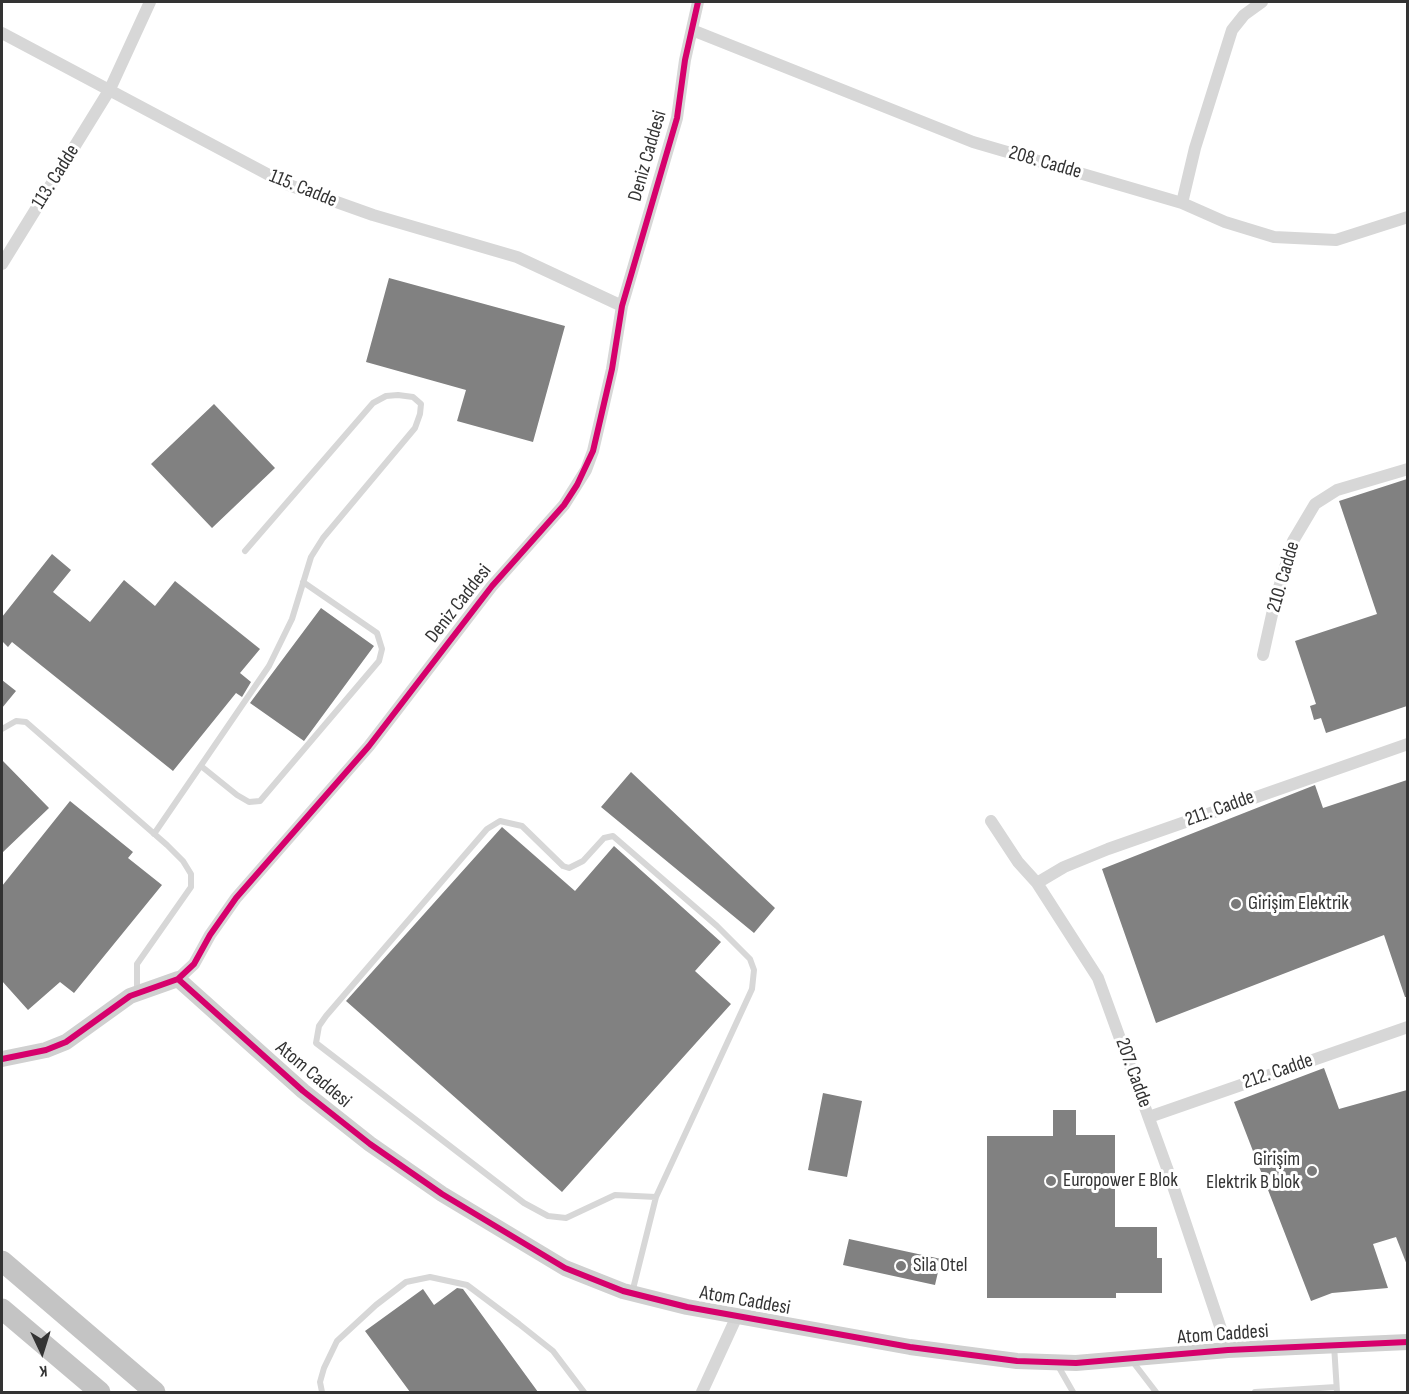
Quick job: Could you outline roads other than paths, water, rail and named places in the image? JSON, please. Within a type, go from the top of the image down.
[{"type":"highway","points":[[2,1261],[155,1392]]},
{"type":"highway","points":[[2,1309],[100,1392]]},
{"type":"street","name":"113. Cadde","points":[[2,264],[110,89],[150,2]]},
{"type":"street","name":"Deniz Caddesi","points":[[178,980],[194,964],[210,935],[236,898],[369,746],[492,586],[564,505],[577,485],[593,451],[612,369],[622,306],[677,118],[698,2]]},
{"type":"street","points":[[1182,203],[1196,148],[1232,30],[1244,15],[1262,2]]},
{"type":"street","name":"208. Cadde","points":[[692,30],[973,142],[1182,203],[1225,222],[1274,237],[1336,240],[1407,217]]},
{"type":"street","name":"115. Cadde","points":[[2,33],[286,184],[373,215],[518,257],[622,306]]},
{"type":"street","name":"210. Cadde","points":[[1263,655],[1275,601],[1293,541],[1315,504],[1337,490],[1407,469]]},
{"type":"street","name":"211. Cadde","points":[[1037,883],[1064,867],[1108,849],[1407,744]]},
{"type":"street","name":"207. Cadde","points":[[991,821],[1018,862],[1037,883],[1098,978],[1149,1117],[1228,1350]]},
{"type":"street","points":[[2,1059],[46,1050],[66,1042],[137,993],[178,980]]},
{"type":"street","name":"Atom Caddesi","points":[[178,980],[303,1091],[370,1144],[442,1194],[566,1268],[632,1294],[737,1316],[910,1347],[1017,1361],[1057,1363],[1228,1350],[1407,1342]]},
{"type":"street","name":"212. Cadde","points":[[1149,1117],[1407,1027]]},
{"type":"street","points":[[702,1392],[737,1316]]},
{"type":"lane","points":[[154,834],[269,666],[292,619],[311,557],[323,538],[415,428],[421,404],[412,397],[386,396],[373,403],[245,551]]},
{"type":"lane","points":[[201,766],[237,795],[249,802],[260,801],[379,661],[382,649],[377,633],[303,582]]},
{"type":"lane","points":[[2,729],[16,721],[26,722],[154,834],[183,861],[191,874],[191,887],[137,964],[137,993]]},
{"type":"lane","points":[[632,1294],[656,1197],[752,989],[754,970],[750,959],[717,926],[613,836],[604,838],[583,861],[569,868],[563,866],[522,826],[500,821],[487,829],[326,1016],[320,1026],[316,1043],[524,1203],[548,1216],[566,1218],[615,1195],[656,1197]]},
{"type":"lane","points":[[322,1392],[320,1382],[324,1368],[337,1341],[376,1305],[406,1282],[430,1277],[467,1285],[553,1351],[584,1392]]},
{"type":"lane","points":[[1255,1392],[1336,1390],[1334,1345]]},
{"type":"lane","points":[[1131,1358],[1156,1392]]},
{"type":"lane","points":[[1057,1363],[1073,1392]]},
{"type":"place","name":"Girişim Elektrik","points":[[1236,904]]},
{"type":"place","name":"Girişim Elektrik B blok","points":[[1312,1171]]},
{"type":"place","name":"Europower E Blok","points":[[1051,1181]]},
{"type":"place","name":"Sila Otel","points":[[901,1266]]}]
